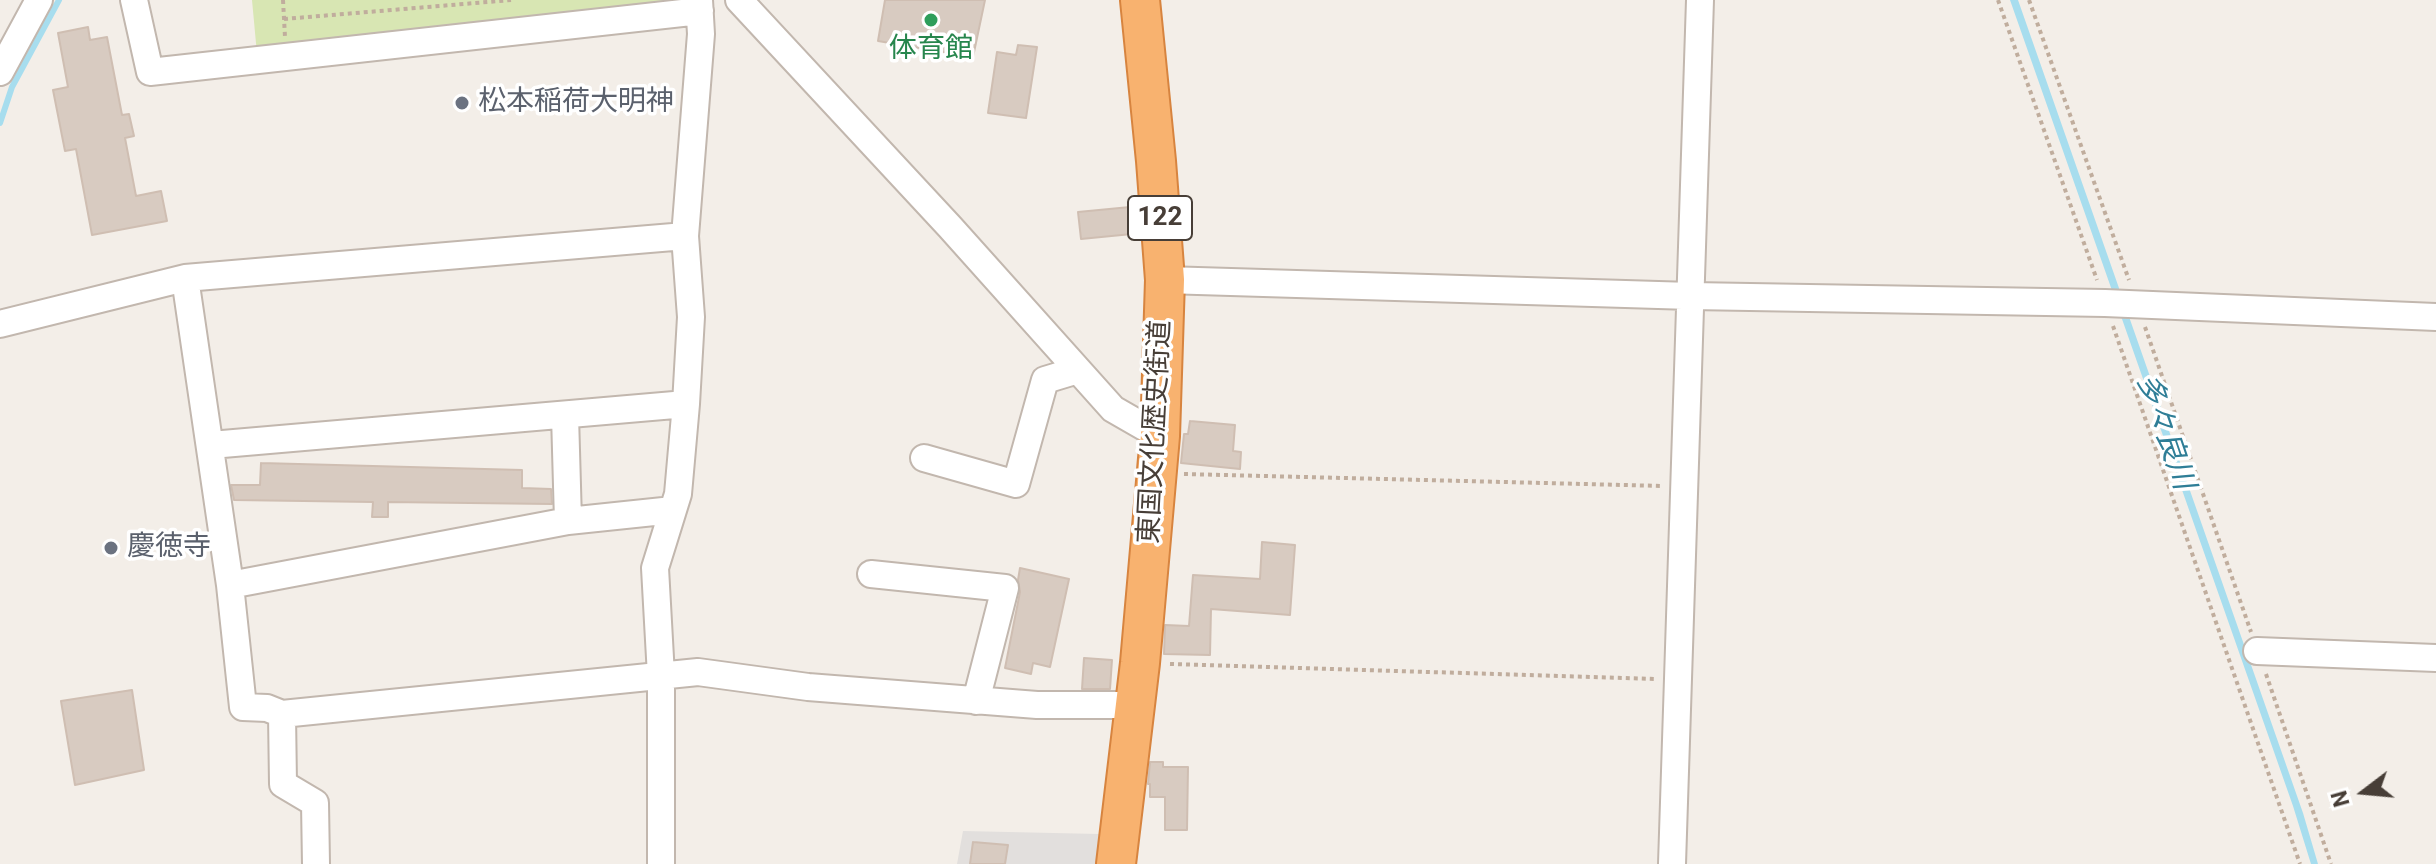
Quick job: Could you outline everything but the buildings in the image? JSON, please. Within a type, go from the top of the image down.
[{"type":"highway","name":"東国文化歴史街道","points":[[1116,864],[1140,663],[1157,474],[1165,280],[1140,0]]},
{"type":"street","points":[[0,72],[39,0]]},
{"type":"street","points":[[134,0],[150,72],[699,5],[701,34],[685,236],[691,317],[686,404],[678,494],[655,568],[661,676],[661,864]]},
{"type":"street","points":[[739,0],[950,227],[1113,409],[1160,436]]},
{"type":"street","points":[[1672,864],[1700,0]]},
{"type":"street","points":[[0,324],[185,278],[685,236]]},
{"type":"street","points":[[185,278],[230,585],[243,707],[267,708],[282,714],[698,672],[808,687],[976,701],[1037,705],[1133,705]]},
{"type":"street","points":[[1165,280],[1691,296],[2105,303],[2436,317]]},
{"type":"street","points":[[924,458],[1016,484],[1045,380],[1078,370]]},
{"type":"street","points":[[211,445],[686,404]]},
{"type":"street","points":[[565,415],[568,521]]},
{"type":"street","points":[[230,585],[568,521],[673,510]]},
{"type":"street","points":[[871,574],[1005,588],[976,701]]},
{"type":"street","points":[[2257,651],[2436,658]]},
{"type":"street","points":[[282,714],[283,784],[315,803],[316,864]]},
{"type":"path","points":[[283,0],[286,40]]},
{"type":"path","points":[[284,19],[511,0]]},
{"type":"path","points":[[1998,0],[2300,864]]},
{"type":"path","points":[[2029,0],[2331,864]]},
{"type":"path","points":[[1157,474],[1685,487]]},
{"type":"path","points":[[1140,663],[1676,680]]},
{"type":"green space","points":[[252,0],[699,0],[257,54]]},
{"type":"shaded area","points":[[963,831],[1099,834],[1096,864],[957,864]]},
{"type":"water","name":"多々良川","points":[[2010,0],[2018,0],[2303,813],[2318,864],[2311,864]]},
{"type":"waterway","points":[[0,123],[12,87],[59,0]]},
{"type":"place","name":"体育館","points":[[931,20]]},
{"type":"place","name":"松本稲荷大明神","points":[[462,103]]},
{"type":"place","name":"慶徳寺","points":[[111,548]]}]
